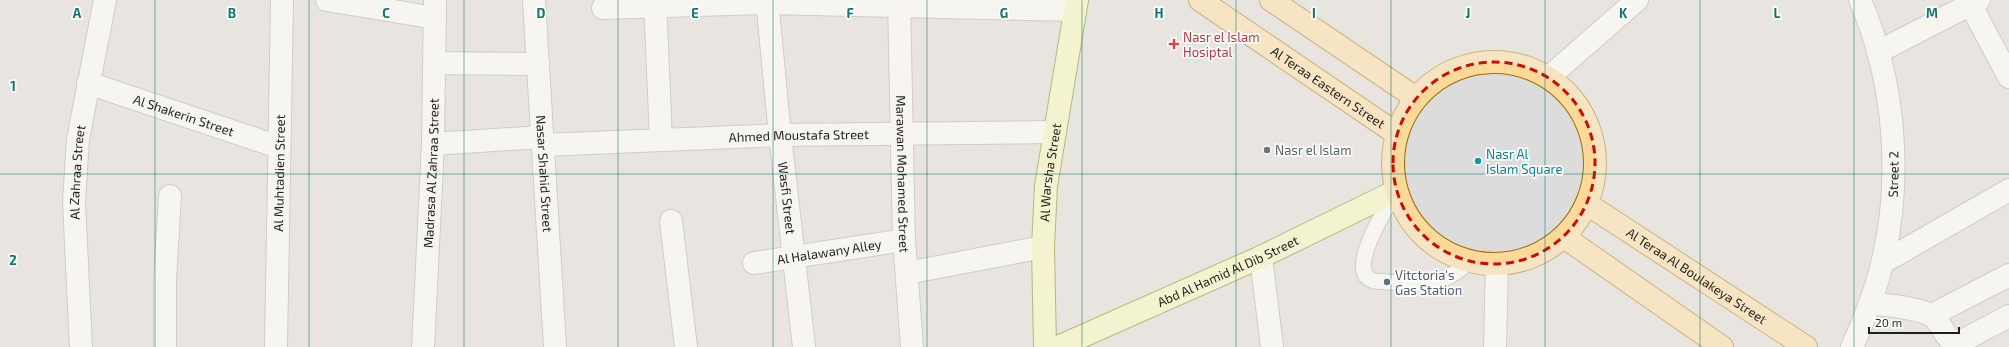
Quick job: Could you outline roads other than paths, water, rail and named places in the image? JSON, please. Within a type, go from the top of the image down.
[{"type":"main road","name":"Al Teraa Eastern Street","points":[[1200,0],[1397,134]]},
{"type":"main road","points":[[1271,0],[1416,98]]},
{"type":"main road","points":[[1496,61],[1515,63],[1532,68],[1549,77],[1565,90],[1578,106],[1588,123],[1594,143],[1596,164],[1593,184],[1587,204],[1577,221],[1564,237],[1550,248],[1533,257],[1515,263],[1497,265],[1469,262],[1450,255],[1432,244],[1417,229],[1405,212],[1396,191],[1393,162],[1397,134],[1401,121],[1416,98],[1429,85],[1444,75],[1461,67],[1478,62],[1496,61]]},
{"type":"main road","name":"Al Teraa Al Boulakeya Street","points":[[1587,204],[1806,347]]},
{"type":"main road","points":[[1564,237],[1722,347]]},
{"type":"street","name":"Al Zahraa Street","points":[[81,347],[74,202],[78,139],[105,0]]},
{"type":"street","name":"Al Muhtadien Street","points":[[276,347],[279,252],[279,147],[282,0]]},
{"type":"street","points":[[327,0],[435,9]]},
{"type":"street","name":"Nasar Shahid Street","points":[[534,0],[555,347]]},
{"type":"street","points":[[1549,77],[1638,0]]},
{"type":"street","name":"Street 2","points":[[1852,347],[1870,303],[1882,263],[1891,211],[1894,157],[1889,104],[1878,52],[1860,0]]},
{"type":"street","points":[[1878,52],[1972,1],[2009,77]]},
{"type":"street","points":[[603,8],[655,3],[767,2],[1076,5]]},
{"type":"street","name":"Wasfi Street","points":[[767,2],[780,135],[804,347]]},
{"type":"street","points":[[655,3],[661,140]]},
{"type":"street","name":"Marawan Mohamed Street","points":[[899,3],[904,240],[912,347]]},
{"type":"street","name":"Al Warsha Street","points":[[1045,347],[1042,247],[1046,186],[1076,5]]},
{"type":"street","name":"Madrasa Al Zahraa Street","points":[[423,347],[433,144],[435,9]]},
{"type":"street","points":[[434,63],[538,64]]},
{"type":"street","name":"Al Shakerin Street","points":[[88,84],[279,147]]},
{"type":"street","name":"Ahmed Moustafa Street","points":[[433,144],[661,140],[780,135],[1055,132]]},
{"type":"street","points":[[1882,263],[2009,190]]},
{"type":"street","name":"Abd Al Hamid Al Dib Street","points":[[1058,347],[1261,257],[1396,191]]},
{"type":"street","points":[[165,347],[165,279],[170,196]]},
{"type":"street","points":[[671,221],[686,347]]},
{"type":"street","name":"Al Halawany Alley","points":[[754,263],[904,240]]},
{"type":"street","points":[[906,273],[1042,247]]},
{"type":"street","points":[[1261,257],[1272,347]]},
{"type":"street","points":[[1496,347],[1497,265]]},
{"type":"street","points":[[1932,316],[2009,275]]},
{"type":"street","points":[[1870,303],[1922,312],[1932,316],[1948,338],[1955,342],[1960,342],[2009,316]]},
{"type":"lane","points":[[1396,191],[1366,248],[1365,272],[1369,278],[1375,281],[1425,285],[1443,280],[1458,272],[1469,262]]},
{"type":"place","name":"Nasr el Islam Hosiptal","points":[[1174,44]]},
{"type":"place","name":"Nasr el Islam","points":[[1267,150]]},
{"type":"place","name":"Nasr Al Islam Square","points":[[1478,161]]},
{"type":"place","name":"Vitctoria's Gas Station","points":[[1387,282]]}]
